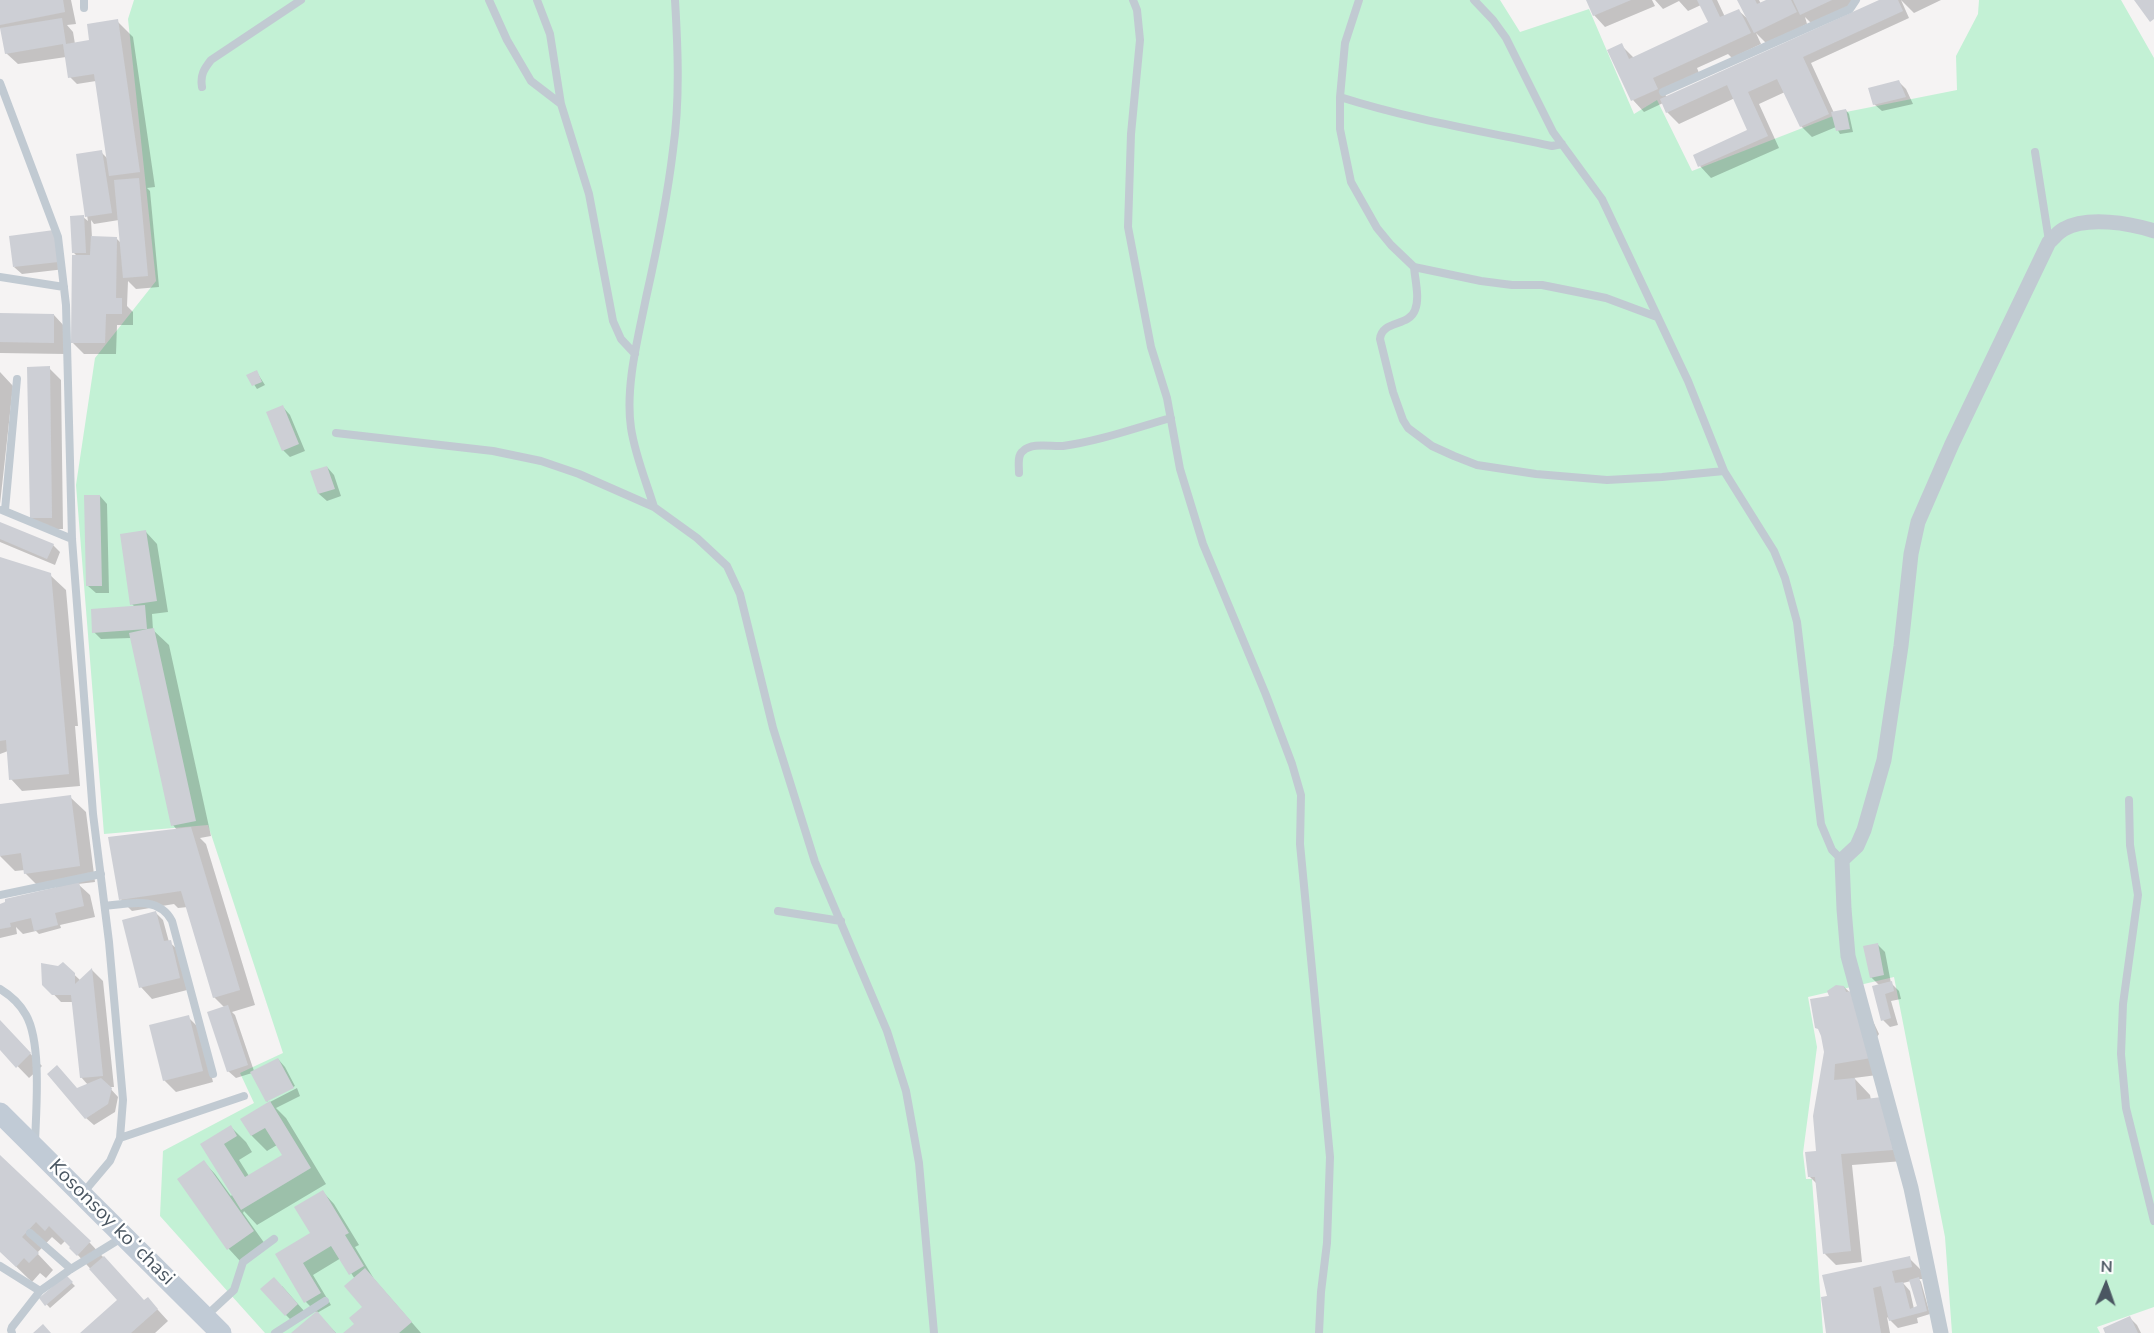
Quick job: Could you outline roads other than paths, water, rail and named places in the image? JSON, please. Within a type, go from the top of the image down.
[{"type":"main road","name":"Kosonsoy koʻchasi","points":[[0,1113],[221,1333]]},
{"type":"street","points":[[1941,1333],[1908,1177],[1848,956],[1842,860],[1857,846],[1864,830],[1884,760],[1901,646],[1911,554],[1918,522],[1952,444],[2049,242],[2063,229],[2083,223],[2113,222],[2154,231]]},
{"type":"lane","points":[[202,87],[203,70],[211,60],[301,0]]},
{"type":"lane","points":[[489,0],[507,40],[531,81],[561,104]]},
{"type":"lane","points":[[537,0],[550,33],[561,104],[589,194],[613,321],[621,339],[634,354]]},
{"type":"lane","points":[[654,507],[636,450],[631,426],[630,404],[634,354],[659,240],[673,151],[678,106],[675,0]]},
{"type":"lane","points":[[1133,0],[1137,10],[1140,40],[1131,134],[1128,226],[1151,347],[1167,398],[1180,469],[1203,544],[1266,695],[1301,795],[1300,844],[1330,1157],[1327,1243],[1319,1333]]},
{"type":"lane","points":[[1359,0],[1345,43],[1340,97],[1340,129],[1351,182],[1377,228],[1391,245],[1414,267],[1481,281],[1512,285],[1542,285],[1577,292],[1606,298],[1640,313],[1657,317]]},
{"type":"lane","points":[[1474,0],[1506,38],[1553,132],[1602,199],[1688,381],[1724,471],[1774,551],[1785,578],[1797,622],[1821,824],[1832,850],[1842,860]]},
{"type":"lane","points":[[1663,92],[1850,9],[1856,0]]},
{"type":"lane","points":[[0,84],[58,237],[64,287],[72,538],[93,814],[105,906],[123,1100],[120,1138],[110,1161],[82,1194]]},
{"type":"lane","points":[[1340,97],[1367,106],[1456,127],[1552,146],[1562,144]]},
{"type":"lane","points":[[2035,152],[2049,242]]},
{"type":"lane","points":[[1414,267],[1417,302],[1414,313],[1405,321],[1386,327],[1380,339],[1403,420],[1408,428],[1432,446],[1477,465],[1536,474],[1606,480],[1724,471]]},
{"type":"lane","points":[[0,276],[64,287]]},
{"type":"lane","points":[[17,379],[2,510],[72,538]]},
{"type":"lane","points":[[1019,473],[1020,456],[1024,449],[1034,446],[1081,444],[1171,418]]},
{"type":"lane","points":[[336,433],[493,451],[541,461],[579,474],[654,507],[697,538],[727,566],[740,594],[773,728],[797,810],[815,862],[888,1031],[906,1091],[919,1163],[934,1333]]},
{"type":"lane","points":[[2129,800],[2130,845],[2138,895],[2123,1004],[2121,1054],[2126,1108],[2154,1221]]},
{"type":"lane","points":[[0,895],[101,874]]},
{"type":"lane","points":[[105,906],[129,903],[152,904],[166,910],[172,921],[213,1074]]},
{"type":"lane","points":[[778,911],[841,921]]},
{"type":"lane","points":[[0,989],[11,996],[26,1015],[33,1037],[36,1069],[35,1147]]},
{"type":"lane","points":[[120,1138],[244,1096]]},
{"type":"lane","points":[[30,1233],[71,1269]]},
{"type":"lane","points":[[12,1333],[10,1330],[12,1327],[40,1292],[71,1269],[124,1236]]},
{"type":"lane","points":[[205,1317],[234,1290],[243,1262],[274,1239]]},
{"type":"lane","points":[[0,1266],[40,1292]]},
{"type":"lane","points":[[275,1333],[325,1300]]}]
